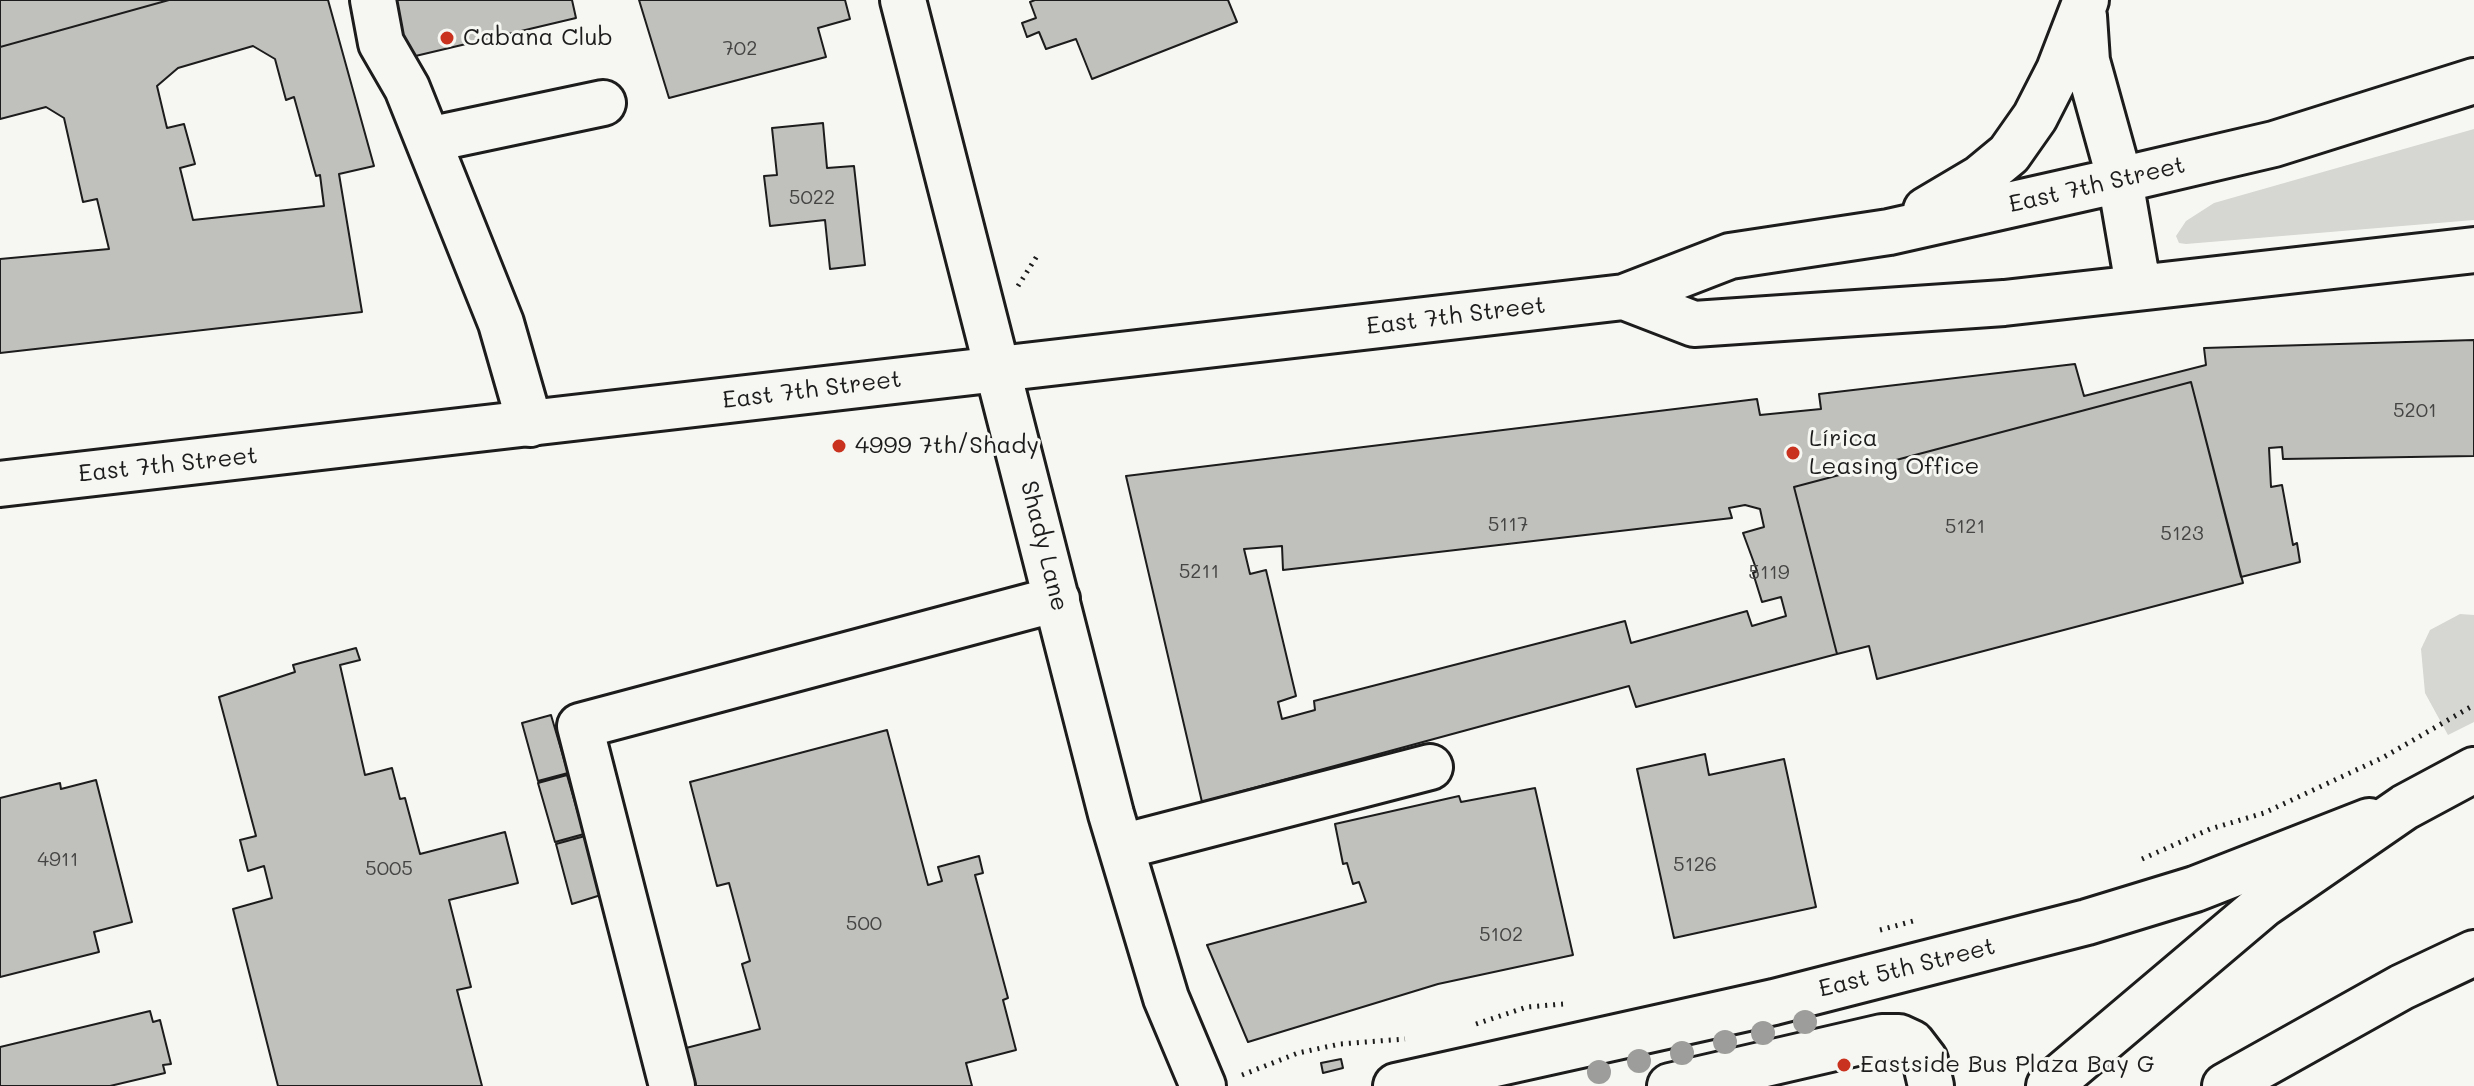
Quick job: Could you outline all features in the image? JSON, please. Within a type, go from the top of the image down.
[{"type":"main road","points":[[373,0],[381,43],[407,88],[501,323],[530,424]]},
{"type":"main road","name":"Shady Lane","points":[[903,0],[1121,847],[1166,998],[1222,1080]]},
{"type":"main road","points":[[2085,3],[2087,61],[2120,180],[2138,285]]},
{"type":"main road","points":[[1889,232],[1980,178],[2009,154],[2035,117],[2059,70],[2085,3]]},
{"type":"main road","name":"East 7th Street","points":[[0,484],[1624,297],[1730,256],[1889,232],[2274,144],[2474,81]]},
{"type":"main road","points":[[428,140],[603,103]]},
{"type":"main road","name":"East 7th Street","points":[[1624,297],[1694,324],[2004,303],[2138,285],[2474,250]]},
{"type":"main road","points":[[672,1086],[580,726],[1057,599]]},
{"type":"main road","points":[[1121,847],[1430,767]]},
{"type":"main road","points":[[2049,1086],[2263,905],[2405,807],[2474,770]]},
{"type":"main road","name":"East 5th Street","points":[[1396,1086],[1774,1002],[2087,922],[2195,889],[2405,807]]},
{"type":"main road","points":[[2225,1086],[2402,987],[2474,953]]},
{"type":"main road","points":[[2402,987],[2474,971]]},
{"type":"main road","points":[[1670,1086],[1882,1037],[1899,1037],[1912,1043],[1925,1060],[1931,1086]]},
{"type":"path","points":[[1014,292],[1037,256]]},
{"type":"path","points":[[2139,860],[2210,829],[2264,813],[2384,757],[2474,705]]},
{"type":"path","points":[[1867,935],[1927,919]]},
{"type":"path","points":[[1464,1028],[1527,1007],[1571,1004]]},
{"type":"path","points":[[1222,1080],[1298,1053],[1340,1044],[1411,1039]]},
{"type":"shaded area","points":[[2474,129],[2474,220],[2186,244],[2179,243],[2176,236],[2186,221],[2214,203]]},
{"type":"shaded area","points":[[2460,614],[2474,615],[2474,722],[2448,735],[2425,693],[2421,649],[2430,630]]},
{"type":"building","points":[[0,0],[169,0],[0,47]]},
{"type":"building","points":[[169,0],[328,0],[374,166],[339,174],[362,312],[0,353],[0,259],[109,249],[97,199],[83,202],[64,118],[46,107],[0,119],[0,47]],"holes":[[[253,46],[275,59],[286,100],[294,97],[316,176],[320,175],[324,206],[193,220],[180,168],[195,164],[184,124],[167,128],[157,86],[178,68]]]},
{"type":"building","name":"Cabana Club","points":[[394,0],[572,0],[576,18],[407,58]]},
{"type":"building","points":[[639,0],[845,0],[850,19],[818,28],[826,57],[669,98]]},
{"type":"building","points":[[1228,0],[1237,22],[1092,79],[1076,39],[1046,49],[1039,32],[1027,37],[1022,23],[1036,18],[1030,2]]},
{"type":"building","points":[[823,123],[827,168],[854,166],[865,265],[830,269],[825,220],[770,226],[764,176],[777,175],[772,128]]},
{"type":"building","points":[[2474,340],[2474,456],[2283,459],[2282,447],[2269,448],[2271,487],[2282,485],[2293,545],[2297,543],[2300,562],[2241,577],[2191,382],[1794,487],[1837,654],[1636,707],[1629,686],[1202,802],[1126,476],[1757,399],[1760,415],[1821,409],[1819,394],[2075,364],[2084,396],[2206,365],[2204,348]],"holes":[[[1745,505],[1760,509],[1764,527],[1743,533],[1757,571],[1753,573],[1762,602],[1781,597],[1786,616],[1752,626],[1747,611],[1631,643],[1625,621],[1314,701],[1315,710],[1282,719],[1278,702],[1296,696],[1266,570],[1250,574],[1244,549],[1282,546],[1283,570],[1732,518],[1729,508]]]},
{"type":"building","points":[[2191,382],[2243,583],[1877,679],[1869,646],[1837,654],[1794,487]]},
{"type":"building","points":[[356,648],[360,660],[340,665],[365,775],[392,768],[400,799],[405,798],[420,854],[505,832],[518,883],[449,900],[471,987],[457,990],[482,1086],[278,1086],[233,909],[272,898],[264,866],[248,871],[240,840],[256,836],[219,697],[295,672],[293,665]]},
{"type":"building","points":[[551,715],[568,773],[538,781],[522,723]]},
{"type":"building","points":[[887,730],[928,885],[942,881],[938,867],[979,856],[983,873],[975,875],[1008,998],[1003,1000],[1016,1050],[966,1063],[972,1086],[696,1086],[686,1048],[760,1029],[742,964],[750,961],[729,883],[717,886],[690,782]]},
{"type":"building","points":[[1705,754],[1709,775],[1784,759],[1816,907],[1674,938],[1637,769]]},
{"type":"building","points":[[567,775],[584,834],[555,842],[538,783]]},
{"type":"building","points":[[96,780],[132,922],[94,932],[99,952],[0,977],[0,798],[60,783],[61,789]]},
{"type":"building","points":[[1535,788],[1573,955],[1438,984],[1248,1042],[1207,945],[1366,902],[1359,882],[1353,884],[1347,863],[1343,864],[1335,824],[1459,796],[1461,802]]},
{"type":"building","points":[[585,836],[601,895],[572,904],[556,844]]},
{"type":"building","points":[[150,1011],[153,1022],[160,1020],[171,1064],[163,1065],[165,1073],[110,1086],[0,1086],[0,1047]]},
{"type":"building","points":[[1341,1059],[1343,1068],[1323,1073],[1321,1063]]},
{"type":"place","name":"Cabana Club","points":[[447,38]]},
{"type":"place","name":"4999 7th/Shady","points":[[839,446]]},
{"type":"place","name":"Lírica Leasing Office","points":[[1793,453]]},
{"type":"place","name":"Eastside Bus Plaza Bay G","points":[[1844,1065]]}]
